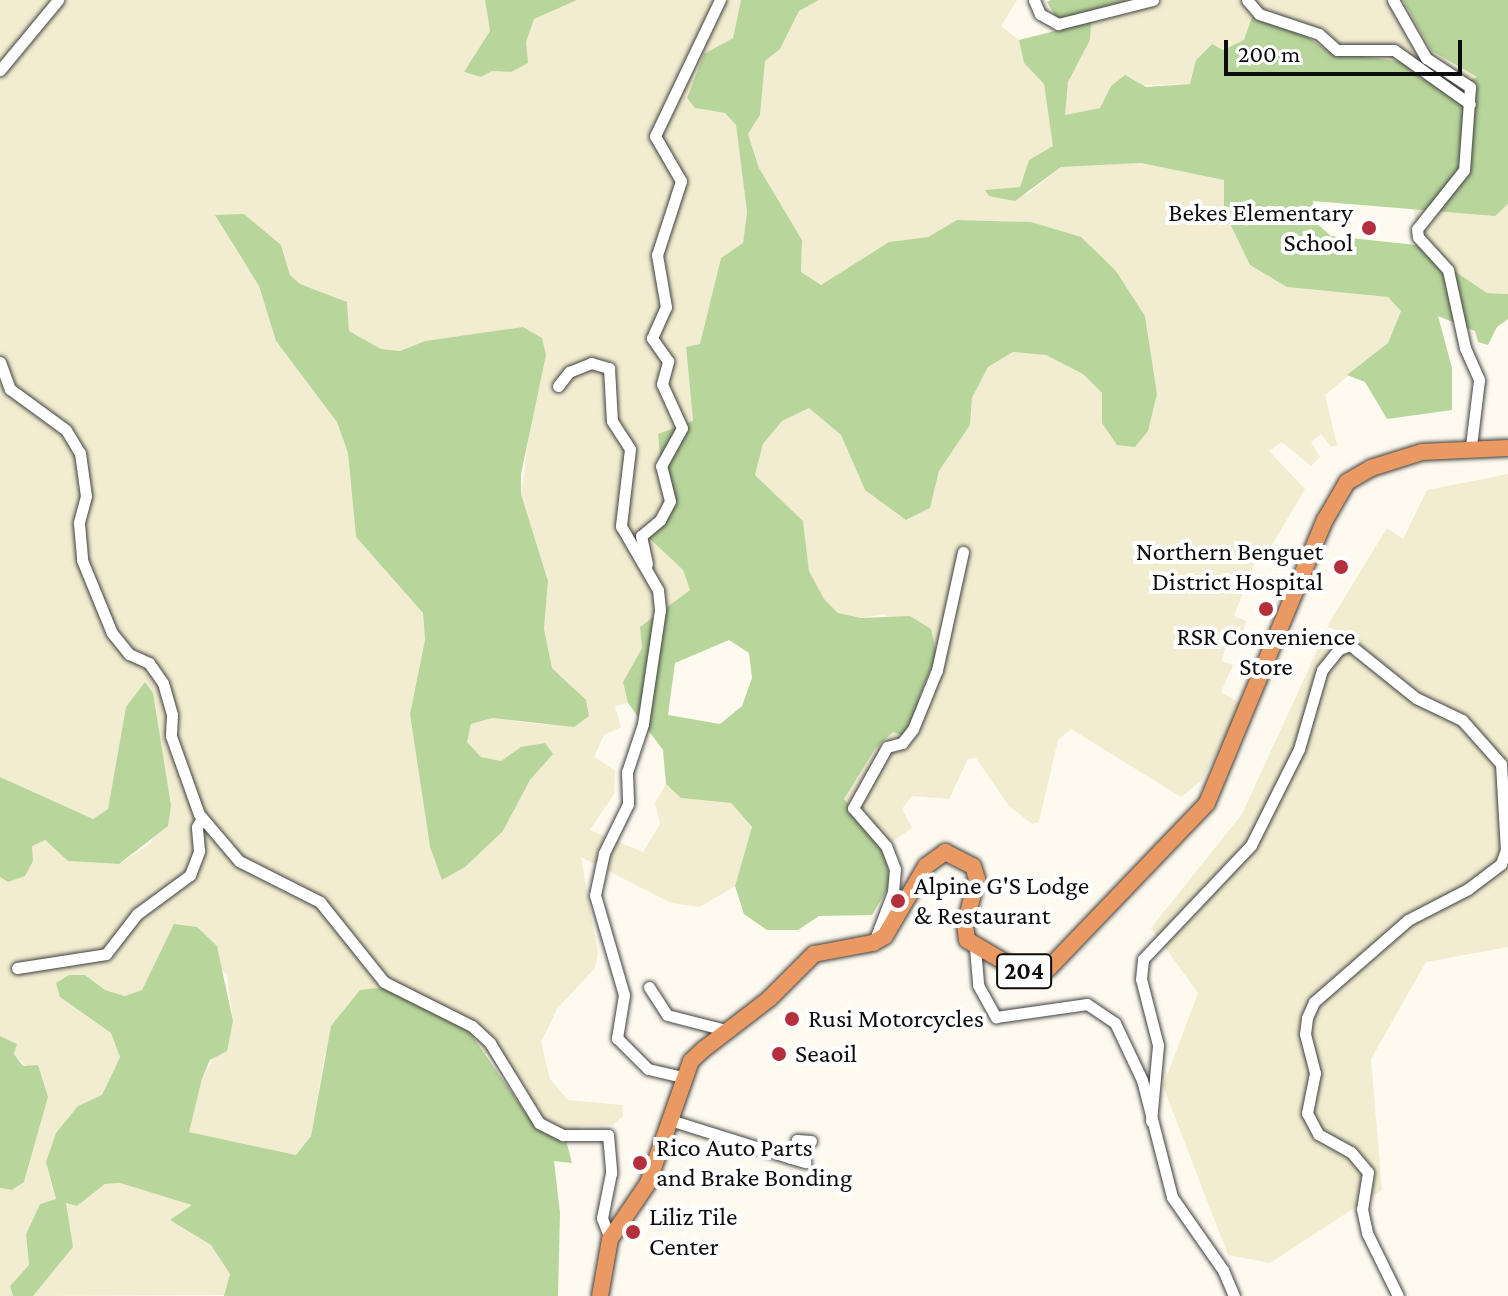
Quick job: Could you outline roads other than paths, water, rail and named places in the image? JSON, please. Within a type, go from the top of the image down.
[{"type":"highway","name":"204","points":[[873,943],[892,928],[926,866],[945,852],[973,866],[979,887],[964,931],[975,948],[1029,972],[1049,968],[1103,907],[1201,812],[1325,520],[1347,482],[1371,468],[1422,452],[1471,446],[1508,448]]},
{"type":"highway","points":[[600,1296],[610,1239],[648,1183],[691,1061],[730,1032],[814,954],[873,943]]},
{"type":"street","points":[[0,70],[58,0]]},
{"type":"street","points":[[684,1077],[648,1069],[617,1038],[624,995],[595,895],[604,853],[626,812],[627,772],[643,724],[660,610],[641,536],[660,520],[670,501],[661,466],[682,428],[662,384],[668,361],[652,338],[666,311],[657,255],[681,181],[655,136],[720,0]]},
{"type":"street","points":[[1034,0],[1040,14],[1058,24],[1153,0]]},
{"type":"street","points":[[1247,0],[1259,14],[1319,34],[1337,50],[1394,50],[1470,104]]},
{"type":"street","points":[[1393,0],[1426,58],[1470,87],[1464,170],[1417,229],[1418,237],[1448,270],[1462,337],[1479,380],[1471,446]]},
{"type":"street","points":[[0,362],[10,389],[66,430],[80,453],[86,496],[79,523],[82,560],[112,633],[129,654],[149,663],[163,683],[172,715],[171,736],[202,818],[239,861],[320,902],[384,982],[472,1026],[490,1043],[539,1123],[563,1135],[608,1135],[611,1173],[602,1218],[610,1239]]},
{"type":"street","points":[[558,386],[569,372],[591,363],[609,368],[612,421],[630,449],[621,526],[650,573]]},
{"type":"street","points":[[873,943],[893,892],[895,869],[886,846],[853,808],[887,747],[902,743],[913,729],[937,670],[963,552]]},
{"type":"street","points":[[1151,1121],[1158,1045],[1141,979],[1143,959],[1258,833],[1299,749],[1322,670],[1339,649],[1350,645],[1416,698],[1453,713],[1501,764],[1506,850],[1501,864],[1468,889],[1408,920],[1314,1002],[1307,1018],[1305,1034],[1315,1073],[1307,1113],[1318,1134],[1351,1152],[1368,1172],[1362,1209],[1367,1233],[1398,1296]]},
{"type":"street","points":[[17,968],[106,954],[137,914],[190,875],[199,851],[202,818]]},
{"type":"street","points":[[975,948],[978,985],[996,1017],[1069,1003],[1104,1011],[1127,1044],[1172,1197],[1223,1270],[1234,1296]]},
{"type":"street","points":[[649,987],[667,1015],[730,1032]]},
{"type":"street","points":[[670,1120],[805,1162]]},
{"type":"street","points":[[791,1158],[797,1140],[811,1141]]},
{"type":"place","name":"Bekes Elementary School","points":[[1369,228]]},
{"type":"place","name":"Northern Benguet District Hospital","points":[[1341,567]]},
{"type":"place","name":"RSR Convenience Store","points":[[1266,609]]},
{"type":"place","name":"Alpine G'S Lodge & Restaurant","points":[[898,901]]},
{"type":"place","name":"Rusi Motorcycles","points":[[792,1019]]},
{"type":"place","name":"Seaoil","points":[[779,1054]]},
{"type":"place","name":"Rico Auto Parts and Brake Bonding","points":[[640,1163]]},
{"type":"place","name":"Liliz Tile Center","points":[[633,1232]]}]
